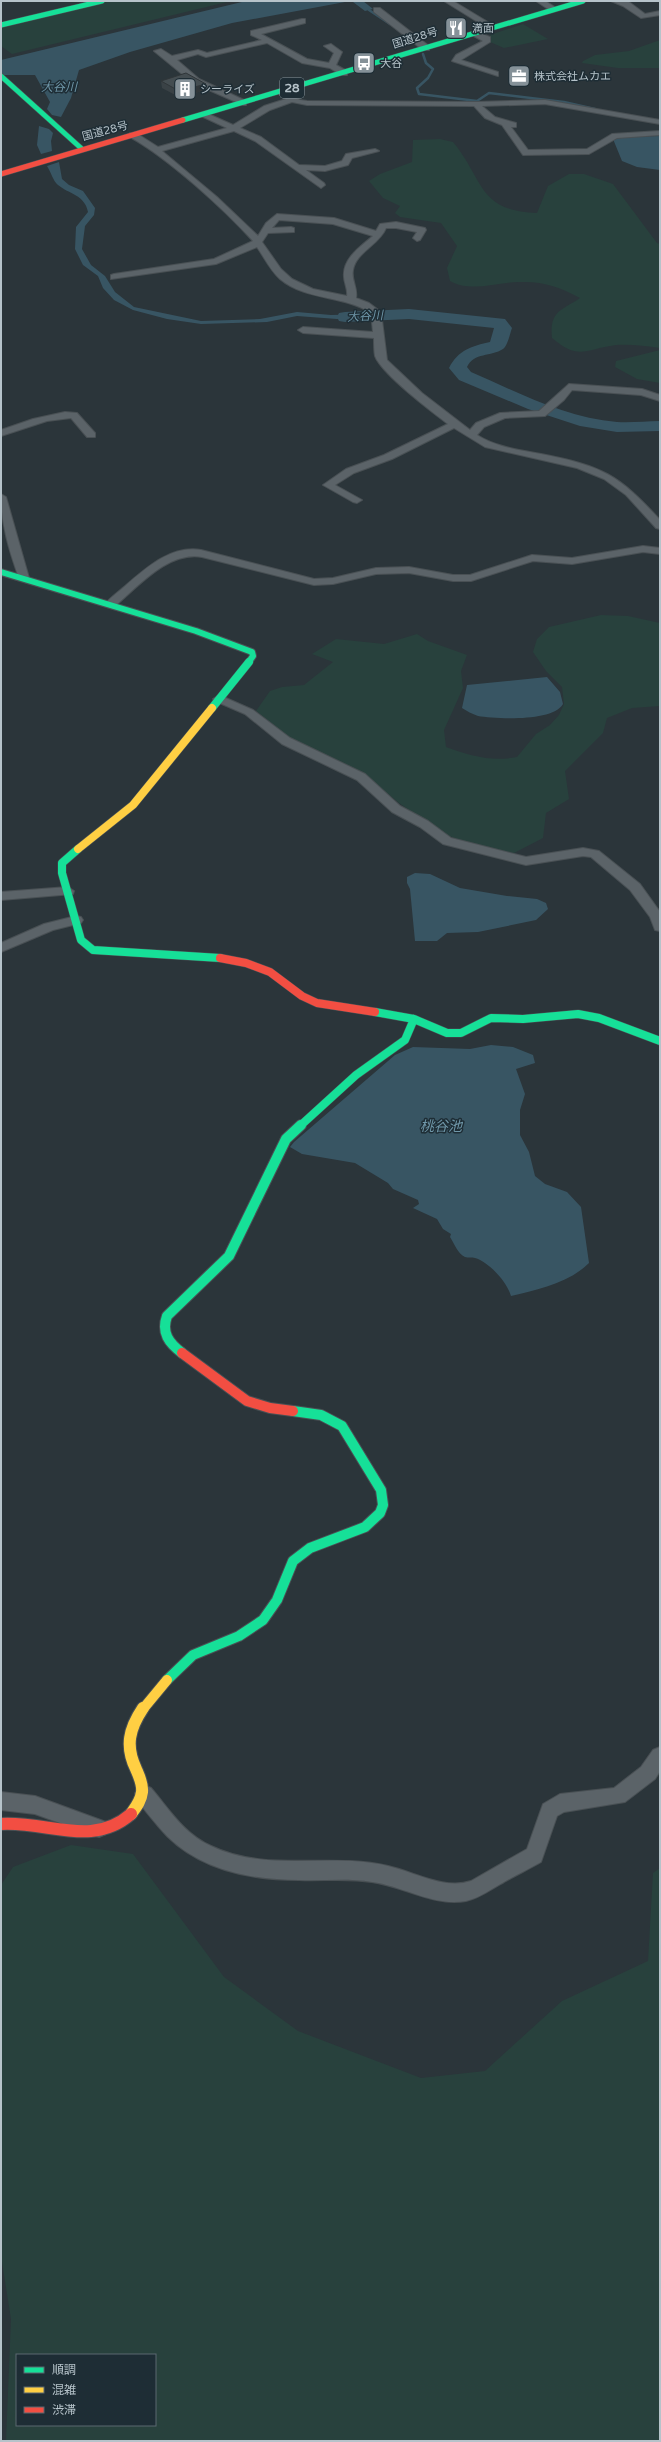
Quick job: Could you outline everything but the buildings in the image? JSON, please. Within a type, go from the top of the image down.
[{"type":"main road","points":[[1,25],[102,1]]},
{"type":"main road","name":"国道28号","points":[[1,174],[82,149],[204,115],[492,27],[584,1]]},
{"type":"main road","points":[[1,76],[82,149]]},
{"type":"main road","points":[[1,572],[111,604],[196,631],[252,652],[253,656],[133,805],[65,859],[62,873],[81,940],[93,950],[209,957],[242,961],[271,971],[285,981],[300,996],[310,1001],[334,1007],[397,1015],[414,1019],[447,1033],[456,1034],[491,1018],[523,1019],[578,1014],[599,1018],[660,1041]]},
{"type":"main road","points":[[1,1824],[46,1826],[87,1835],[105,1831],[126,1819],[144,1794],[142,1775],[130,1752],[130,1732],[165,1683],[193,1655],[252,1629],[262,1622],[272,1609],[293,1561],[299,1555],[310,1548],[365,1527],[376,1519],[383,1505],[381,1490],[337,1420],[324,1416],[252,1404],[169,1344],[165,1336],[164,1323],[170,1313],[224,1263],[286,1139],[356,1075],[405,1040],[414,1019]]},
{"type":"street","points":[[448,1],[492,27]]},
{"type":"street","points":[[540,1],[554,9]]},
{"type":"street","points":[[615,1],[626,4],[644,16],[660,13]]},
{"type":"street","points":[[376,10],[426,48]]},
{"type":"street","points":[[302,21],[254,33],[306,62],[332,66],[344,73]]},
{"type":"street","points":[[475,33],[487,39],[486,42],[459,57],[456,61],[495,74]]},
{"type":"street","points":[[171,59],[198,52],[206,56],[268,42]]},
{"type":"street","points":[[328,46],[338,52],[332,66]]},
{"type":"street","points":[[158,51],[171,59],[196,81],[243,103]]},
{"type":"street","points":[[280,92],[293,99],[307,103],[477,104],[552,102],[660,122]]},
{"type":"street","points":[[156,150],[233,129],[267,108],[293,99]]},
{"type":"street","points":[[477,104],[479,109],[499,123],[509,125],[526,153],[564,150],[589,152],[615,136],[660,134]]},
{"type":"street","points":[[204,115],[258,139],[321,185]]},
{"type":"street","points":[[133,135],[156,150],[239,223],[257,242],[284,277],[290,282],[310,290],[351,298],[365,303],[377,316],[380,356],[383,362],[471,436],[499,448],[592,470],[619,484],[660,526]]},
{"type":"street","points":[[296,166],[325,169],[345,163],[349,156],[375,151]]},
{"type":"street","points":[[114,277],[174,266],[216,261],[257,242],[266,231],[268,225],[277,217],[334,221],[379,235]]},
{"type":"street","points":[[315,219],[322,229]]},
{"type":"street","points":[[351,298],[353,294],[348,268],[355,256],[379,235],[383,226],[394,225],[422,230],[418,238]]},
{"type":"street","points":[[266,231],[291,230]]},
{"type":"street","points":[[303,330],[378,336]]},
{"type":"street","points":[[471,436],[486,421],[509,414],[536,415],[548,409],[569,387],[642,392],[660,398]]},
{"type":"street","points":[[1,433],[45,418],[74,415],[91,435]]},
{"type":"street","points":[[357,500],[328,485],[350,471],[388,457],[455,424]]},
{"type":"street","points":[[1,497],[14,548],[24,578]]},
{"type":"street","points":[[1,546],[14,548]]},
{"type":"street","points":[[111,604],[164,562],[190,552],[314,582],[333,581],[376,571],[409,570],[453,578],[471,578],[532,558],[572,561],[643,549],[660,551]]},
{"type":"street","points":[[219,700],[249,712],[286,740],[361,777],[396,808],[424,824],[447,841],[526,861],[583,852],[595,854],[635,887],[656,916],[660,927]]},
{"type":"street","points":[[1,896],[68,891]]},
{"type":"street","points":[[1,948],[49,927],[76,920]]},
{"type":"street","points":[[660,1034],[660,1041]]},
{"type":"street","points":[[144,1794],[157,1809],[169,1828],[193,1846],[212,1855],[247,1865],[276,1868],[313,1871],[349,1869],[392,1877],[444,1891],[461,1893],[478,1889],[491,1878],[534,1855],[550,1810],[560,1803],[618,1796],[648,1773],[660,1756]]},
{"type":"street","points":[[1,1800],[35,1805],[105,1831]]},
{"type":"green space","points":[[110,1],[231,1],[12,54],[1,46],[1,26]]},
{"type":"green space","points":[[523,24],[548,39],[504,48],[490,42],[490,35]]},
{"type":"green space","points":[[660,40],[660,68],[618,68],[582,63],[595,55],[629,51]]},
{"type":"green space","points":[[440,139],[453,142],[484,191],[492,199],[503,206],[517,211],[537,213],[548,186],[569,174],[584,174],[613,184],[657,243],[660,244],[660,348],[638,345],[616,345],[582,352],[569,349],[552,338],[553,322],[558,312],[580,298],[558,288],[544,284],[510,282],[475,287],[450,281],[447,268],[457,246],[441,223],[400,217],[395,213],[400,206],[383,198],[369,181],[380,174],[412,162],[413,140]]},
{"type":"green space","points":[[660,350],[660,383],[637,379],[615,367],[616,361]]},
{"type":"green space","points":[[601,615],[628,616],[660,623],[660,706],[632,708],[607,718],[603,733],[565,771],[569,799],[546,813],[543,838],[514,853],[492,850],[445,835],[399,803],[363,773],[288,737],[256,711],[270,691],[282,687],[304,685],[333,662],[312,654],[336,639],[384,644],[417,634],[428,641],[467,655],[461,671],[463,688],[444,730],[446,747],[482,757],[499,759],[517,757],[536,734],[550,725],[559,715],[564,704],[562,687],[546,671],[533,652],[537,639],[549,627]]},
{"type":"green space","points":[[71,1845],[133,1854],[224,1977],[298,2031],[421,2078],[485,2071],[562,2001],[648,1961],[653,1873],[660,1868],[660,2441],[6,2441],[11,2319],[1,2256],[1,1885],[13,1867]]},
{"type":"water","points":[[246,1],[363,1],[373,9],[365,11],[353,2],[345,2],[232,23],[130,52],[79,70],[71,98],[61,117],[52,115],[47,109],[50,102],[35,75],[1,75],[1,60]]},
{"type":"water","name":"大谷川","points":[[39,126],[49,129],[53,133],[51,141],[52,151],[41,154],[37,145]]},
{"type":"water","points":[[660,136],[660,170],[637,167],[622,161],[613,139],[621,137]]},
{"type":"water","name":"大谷川","points":[[59,162],[62,179],[69,185],[83,191],[95,208],[94,215],[85,226],[82,249],[91,265],[105,276],[115,292],[134,307],[201,321],[260,319],[297,312],[331,315],[372,314],[374,318],[337,319],[297,316],[267,322],[201,324],[167,319],[133,310],[114,300],[103,288],[98,276],[83,265],[75,249],[76,227],[88,212],[84,202],[80,198],[62,188],[55,181],[47,166]]},
{"type":"water","points":[[547,677],[560,692],[563,704],[557,710],[548,714],[524,718],[497,718],[478,716],[462,708],[467,685]]},
{"type":"water","points":[[415,873],[430,874],[460,888],[507,896],[537,899],[546,903],[548,909],[536,920],[478,932],[447,933],[437,941],[415,941],[410,889],[407,883],[407,877]]},
{"type":"water","name":"桃谷池","points":[[491,1045],[513,1047],[533,1055],[535,1063],[516,1069],[525,1094],[520,1110],[520,1135],[529,1152],[535,1176],[545,1184],[567,1192],[581,1207],[589,1263],[572,1276],[562,1281],[511,1296],[506,1285],[497,1273],[480,1260],[465,1257],[460,1253],[450,1237],[451,1234],[443,1229],[437,1219],[413,1208],[419,1204],[418,1200],[393,1189],[388,1183],[355,1163],[302,1154],[290,1147],[395,1055],[413,1047],[470,1049]]},
{"type":"waterway","points":[[369,10],[390,24]]},
{"type":"waterway","points":[[423,54],[426,63],[433,69],[428,78],[417,88],[419,94],[477,101],[489,93],[564,102],[595,109]]},
{"type":"waterway","name":"大谷川","points":[[345,317],[409,314],[499,323],[504,328],[497,345],[474,352],[464,358],[458,368],[465,376],[534,405],[586,422],[617,427],[660,426]]},
{"type":"traffic: fast","points":[[1,25],[102,1]]},
{"type":"traffic: fast","points":[[183,120],[583,1]]},
{"type":"traffic: fast","points":[[1,76],[82,149]]},
{"type":"traffic: fast","points":[[1,572],[196,631],[252,652],[253,656],[249,662],[212,708]]},
{"type":"traffic: fast","points":[[78,849],[62,863],[62,873],[81,940],[93,950],[220,958]]},
{"type":"traffic: fast","points":[[375,1012],[414,1019],[447,1033],[461,1033],[491,1018],[523,1019],[578,1014],[599,1018],[660,1041]]},
{"type":"traffic: fast","points":[[182,1353],[166,1337],[164,1328],[167,1316],[229,1256],[286,1139],[356,1075],[405,1040],[414,1019]]},
{"type":"traffic: fast","points":[[167,1680],[193,1655],[239,1636],[263,1620],[277,1600],[293,1561],[310,1548],[365,1527],[380,1513],[383,1505],[381,1490],[342,1426],[321,1415],[293,1411]]},
{"type":"traffic: slow","points":[[78,849],[133,805],[212,708]]},
{"type":"traffic: slow","points":[[131,1814],[139,1803],[142,1793],[142,1784],[129,1750],[131,1732],[138,1716],[167,1680]]},
{"type":"traffic: jam","points":[[1,174],[183,120]]},
{"type":"traffic: jam","points":[[220,958],[263,968],[285,981],[302,996],[317,1003],[333,1007],[375,1012]]},
{"type":"traffic: jam","points":[[182,1353],[247,1401],[270,1408],[293,1411]]},
{"type":"traffic: jam","points":[[1,1824],[31,1824],[77,1831],[100,1832],[121,1823],[131,1814]]},
{"type":"place","name":"満面","points":[[456,28]]},
{"type":"place","name":"大谷","points":[[364,63]]},
{"type":"place","name":"株式会社ムカエ","points":[[519,76]]},
{"type":"place","name":"シーライズ","points":[[185,89]]}]
